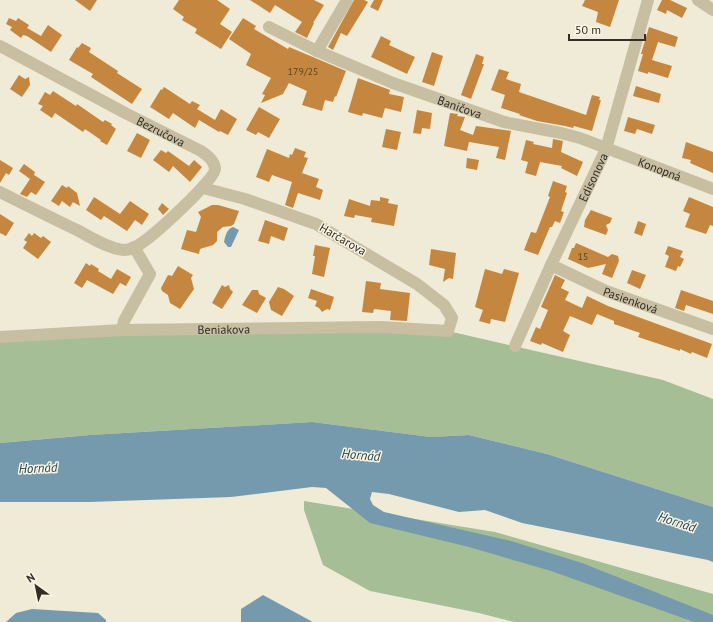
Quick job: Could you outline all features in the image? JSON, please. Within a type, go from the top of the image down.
[{"type":"street","points":[[317,51],[347,0]]},
{"type":"street","name":"Edisonova","points":[[515,346],[551,265],[606,149],[648,0]]},
{"type":"street","points":[[698,0],[713,10]]},
{"type":"street","name":"Baničova","points":[[269,27],[317,51],[393,83],[504,122],[580,138],[606,149]]},
{"type":"street","name":"Bezručova","points":[[0,46],[127,114],[201,151],[213,163],[215,170],[214,175],[203,188],[155,232],[134,247]]},
{"type":"street","name":"Konopná","points":[[606,149],[713,189]]},
{"type":"street","name":"Harčarova","points":[[203,188],[245,199],[316,224],[357,247],[417,284],[444,305],[452,318],[448,331]]},
{"type":"street","points":[[0,192],[99,242],[125,250],[134,247],[150,274],[124,320],[122,330]]},
{"type":"street","name":"Pasienková","points":[[551,265],[606,291],[713,330]]},
{"type":"street","name":"Beniakova","points":[[0,337],[122,330],[381,327],[448,331]]},
{"type":"green space","points":[[448,331],[663,380],[713,399],[713,507],[547,454],[469,435],[431,437],[312,422],[90,435],[0,443],[0,337]]},
{"type":"green space","points":[[304,501],[495,532],[713,594],[713,622],[514,622],[479,613],[370,591],[323,565],[304,510]]},
{"type":"water","points":[[233,227],[239,230],[231,247],[228,247],[224,242],[225,237],[228,231]]},
{"type":"water","name":"Hornád","points":[[312,422],[431,437],[469,435],[547,454],[713,507],[713,562],[522,523],[485,510],[459,512],[389,494],[372,492],[370,499],[373,505],[384,512],[511,541],[582,563],[713,615],[713,622],[694,622],[551,571],[469,547],[370,523],[326,488],[312,487],[231,497],[90,502],[0,502],[0,443],[90,435]]},
{"type":"water","points":[[263,595],[312,622],[241,622],[241,609]]},
{"type":"water","points":[[32,609],[98,613],[106,620],[106,622],[6,622],[16,613]]},
{"type":"building","points":[[75,0],[97,0],[90,11]]},
{"type":"building","points":[[179,0],[217,0],[230,9],[220,24],[232,32],[221,49],[195,33],[197,29],[182,20],[184,17],[173,9]]},
{"type":"building","points":[[250,0],[314,0],[324,5],[313,23],[307,38],[295,32],[302,22],[275,5],[270,13]]},
{"type":"building","points":[[354,0],[364,0],[368,2],[347,36],[341,33],[333,50],[328,47]]},
{"type":"building","points":[[374,0],[383,0],[378,11],[370,7]]},
{"type":"building","points":[[585,0],[619,0],[610,27],[596,22],[598,12],[582,6]]},
{"type":"building","points":[[662,0],[670,0],[687,8],[682,18],[667,10],[666,14],[657,10]]},
{"type":"building","points":[[9,18],[16,21],[18,18],[29,25],[27,28],[41,36],[48,25],[62,35],[51,52],[27,36],[23,35],[21,38],[10,30],[12,27],[6,24]]},
{"type":"building","points":[[243,18],[256,26],[254,29],[288,49],[289,47],[346,71],[333,102],[325,100],[322,111],[302,105],[307,91],[289,83],[283,94],[261,103],[265,95],[262,94],[271,78],[246,65],[251,54],[229,39]]},
{"type":"building","points":[[649,27],[678,37],[675,47],[658,42],[652,60],[672,66],[668,78],[648,72],[648,74],[638,71],[643,54],[641,54]]},
{"type":"building","points":[[381,36],[391,41],[389,45],[415,57],[407,74],[371,57]]},
{"type":"building","points":[[82,43],[91,48],[89,52],[142,89],[132,104],[91,77],[93,74],[69,60],[77,47],[78,48]]},
{"type":"building","points":[[432,52],[443,56],[434,86],[422,82]]},
{"type":"building","points":[[476,54],[484,57],[482,64],[484,64],[471,99],[461,95]]},
{"type":"building","points":[[499,69],[509,72],[506,79],[521,84],[519,92],[586,115],[592,95],[600,97],[599,100],[601,100],[592,131],[574,126],[573,128],[537,121],[501,108],[505,95],[491,90]]},
{"type":"building","points":[[19,75],[25,79],[29,77],[30,85],[22,97],[10,89]]},
{"type":"building","points":[[358,78],[390,90],[389,94],[404,97],[401,112],[385,108],[382,118],[363,113],[362,116],[348,112]]},
{"type":"building","points":[[636,86],[661,94],[659,103],[633,96]]},
{"type":"building","points":[[164,87],[190,104],[192,101],[200,105],[197,109],[215,120],[221,109],[237,119],[228,135],[220,131],[219,132],[199,120],[195,128],[173,113],[169,119],[150,107],[161,89],[162,90]]},
{"type":"building","points":[[53,91],[76,106],[77,104],[103,122],[105,120],[112,124],[111,125],[116,129],[107,145],[85,129],[83,132],[55,113],[52,118],[40,110],[43,106],[38,104],[45,92],[50,95]]},
{"type":"building","points":[[259,107],[280,119],[269,138],[258,132],[256,135],[246,130]]},
{"type":"building","points":[[417,110],[432,113],[430,129],[422,128],[421,134],[413,133]]},
{"type":"building","points":[[450,113],[465,117],[460,130],[473,135],[476,126],[511,131],[505,160],[496,158],[499,147],[469,142],[467,151],[444,146]]},
{"type":"building","points":[[628,117],[655,125],[652,134],[637,129],[635,134],[624,131]]},
{"type":"building","points":[[386,129],[401,132],[397,150],[382,147]]},
{"type":"building","points":[[137,133],[150,140],[141,158],[127,151]]},
{"type":"building","points":[[553,139],[563,141],[561,152],[583,162],[577,176],[561,168],[562,166],[540,162],[536,176],[525,173],[528,162],[521,160],[526,140],[534,142],[533,144],[552,148]]},
{"type":"building","points":[[686,142],[713,152],[713,173],[690,163],[691,160],[682,158]]},
{"type":"building","points":[[295,148],[306,152],[304,157],[308,158],[302,173],[319,179],[316,187],[323,190],[320,200],[298,193],[293,208],[285,205],[292,182],[272,175],[269,182],[256,177],[267,149],[289,158],[290,154],[292,155]]},
{"type":"building","points":[[161,150],[166,153],[168,151],[189,166],[194,160],[202,167],[190,182],[173,166],[169,172],[153,160]]},
{"type":"building","points":[[467,158],[479,160],[477,170],[466,168]]},
{"type":"building","points":[[0,160],[13,168],[9,175],[6,173],[0,183]]},
{"type":"building","points":[[24,164],[35,172],[34,175],[45,182],[36,195],[31,192],[27,197],[20,194],[30,179],[19,171]]},
{"type":"building","points":[[553,181],[567,186],[565,192],[567,193],[561,211],[564,212],[560,223],[555,221],[552,227],[550,227],[538,255],[524,250],[531,232],[536,233],[550,197],[548,196]]},
{"type":"building","points":[[62,185],[67,188],[68,186],[77,193],[80,206],[73,202],[70,207],[62,201],[59,206],[51,201]]},
{"type":"building","points":[[94,197],[120,214],[130,201],[149,214],[142,225],[135,220],[127,231],[104,216],[101,220],[86,210]]},
{"type":"building","points":[[380,197],[389,199],[388,203],[398,205],[394,226],[371,222],[372,218],[355,215],[354,218],[344,216],[349,199],[370,206],[371,200],[380,201]]},
{"type":"building","points":[[689,197],[713,207],[713,226],[710,225],[706,234],[685,227],[690,214],[683,211]]},
{"type":"building","points":[[162,203],[169,209],[163,215],[158,209]]},
{"type":"building","points":[[212,205],[218,205],[239,211],[234,224],[223,227],[217,232],[217,241],[213,245],[200,249],[199,254],[181,249],[187,230],[196,232],[201,217],[198,212]]},
{"type":"building","points":[[591,210],[612,218],[610,223],[606,225],[608,230],[606,235],[584,227],[585,220]]},
{"type":"building","points":[[0,214],[14,223],[6,236],[0,233]]},
{"type":"building","points":[[265,220],[288,228],[284,241],[271,236],[269,244],[258,241]]},
{"type":"building","points":[[638,221],[646,224],[642,236],[634,233]]},
{"type":"building","points":[[29,233],[32,236],[34,233],[41,238],[43,236],[51,242],[38,259],[23,248],[27,242],[24,240]]},
{"type":"building","points":[[576,243],[608,257],[612,254],[618,256],[619,261],[612,278],[602,274],[606,264],[588,268],[568,259],[572,248],[574,248]]},
{"type":"building","points":[[315,245],[330,248],[324,277],[312,274]]},
{"type":"building","points":[[668,246],[683,251],[680,257],[684,259],[676,271],[665,267],[669,256],[665,254]]},
{"type":"building","points":[[431,249],[456,253],[453,279],[449,278],[443,282],[445,269],[429,265]]},
{"type":"building","points":[[86,263],[99,269],[98,271],[111,279],[117,269],[131,277],[126,286],[120,283],[113,294],[87,280],[82,288],[74,283]]},
{"type":"building","points":[[178,266],[193,275],[191,278],[194,289],[180,309],[170,303],[168,295],[162,291],[161,288],[168,275],[172,276]]},
{"type":"building","points":[[485,269],[502,274],[504,269],[519,273],[505,322],[491,319],[490,324],[479,321],[483,310],[475,307]]},
{"type":"building","points":[[632,270],[646,275],[640,289],[627,283]]},
{"type":"building","points":[[555,275],[565,280],[561,288],[569,292],[565,300],[582,308],[587,296],[608,306],[712,344],[707,358],[692,352],[691,354],[680,349],[680,351],[638,337],[640,333],[614,324],[614,321],[597,314],[592,325],[570,316],[563,331],[570,335],[563,352],[542,343],[541,345],[530,341],[536,327],[540,329],[548,310],[541,307]]},
{"type":"building","points":[[366,281],[381,283],[380,289],[410,293],[407,321],[390,320],[391,311],[374,309],[373,313],[362,312]]},
{"type":"building","points":[[222,285],[225,287],[229,285],[233,292],[222,309],[212,303]]},
{"type":"building","points":[[278,287],[294,296],[282,316],[271,310],[269,302]]},
{"type":"building","points":[[311,289],[334,297],[330,310],[327,309],[322,312],[315,306],[317,301],[308,298]]},
{"type":"building","points":[[252,290],[258,290],[259,294],[266,298],[257,313],[242,305]]},
{"type":"building","points":[[681,290],[713,301],[713,314],[686,305],[684,311],[675,308]]}]
